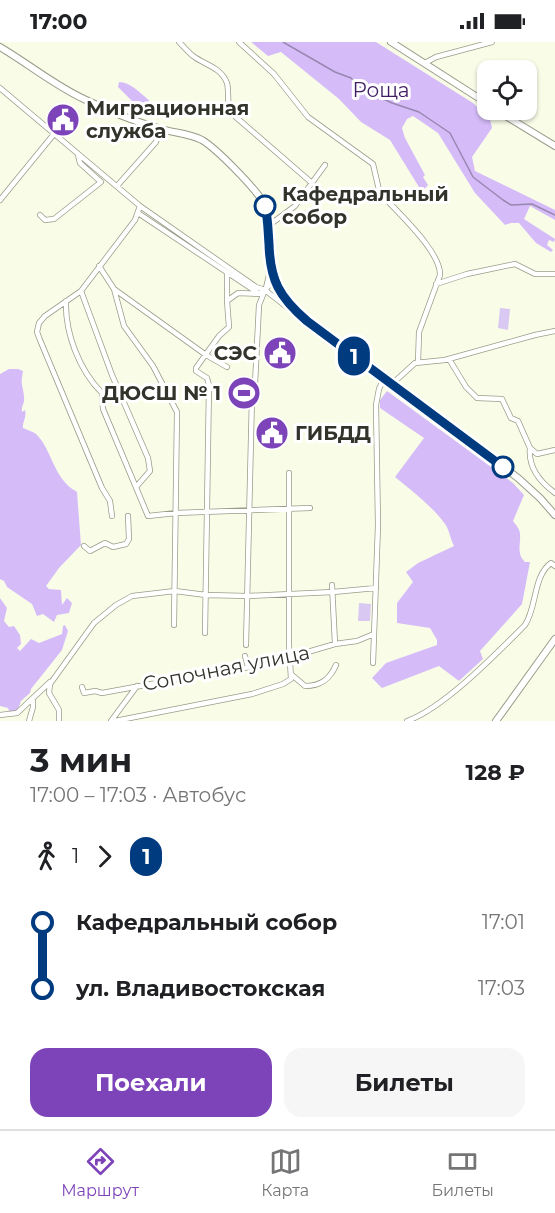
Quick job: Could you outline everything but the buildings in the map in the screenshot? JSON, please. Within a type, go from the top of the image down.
[{"type":"main road","points":[[391,42],[477,97]]},
{"type":"main road","points":[[0,47],[73,94],[121,116],[195,137],[213,150],[262,200],[266,209],[274,280],[285,300],[307,321],[518,478],[554,513]]},
{"type":"main road","points":[[512,120],[555,146]]},
{"type":"main road","points":[[496,721],[555,639]]},
{"type":"street","points":[[179,42],[193,56],[209,63],[224,79],[227,84],[227,103],[230,112],[312,183]]},
{"type":"street","points":[[239,42],[274,74],[308,117],[373,164],[379,189],[384,197],[424,242],[439,265],[440,275],[419,332],[418,363]]},
{"type":"street","points":[[425,63],[436,57],[492,42]]},
{"type":"street","points":[[0,88],[140,206],[256,287],[265,289],[292,313],[307,321]]},
{"type":"street","points":[[117,186],[156,142],[161,129]]},
{"type":"street","points":[[0,200],[54,134]]},
{"type":"street","points":[[40,215],[45,220],[54,219],[101,182],[80,163],[78,155]]},
{"type":"street","points":[[268,226],[295,206],[325,165]]},
{"type":"street","points":[[112,516],[110,501],[102,488],[37,334],[41,321],[81,291],[138,213],[140,206]]},
{"type":"street","points":[[138,213],[259,294]]},
{"type":"street","points":[[246,645],[252,396],[255,384],[259,305],[269,275],[267,256],[269,246]]},
{"type":"street","points":[[436,284],[467,274],[515,264],[535,274],[555,274]]},
{"type":"street","points":[[99,266],[114,289],[124,326],[153,366],[177,412],[174,624]]},
{"type":"street","points":[[205,633],[209,385],[207,378],[196,371],[219,336],[230,327],[227,273]]},
{"type":"street","points":[[227,301],[238,293],[259,294],[274,280]]},
{"type":"street","points":[[114,289],[206,355],[227,367]]},
{"type":"street","points":[[81,291],[112,375],[148,458],[150,471],[136,487]]},
{"type":"street","points":[[66,301],[67,328],[91,382],[102,393],[103,409],[148,516],[310,508]]},
{"type":"street","points":[[392,384],[409,366],[418,363],[449,358],[555,331]]},
{"type":"street","points":[[449,358],[466,387],[477,398],[502,399],[511,418],[518,421],[530,448],[537,454],[555,450]]},
{"type":"street","points":[[373,663],[378,525],[376,397],[384,378]]},
{"type":"street","points":[[530,448],[529,460],[532,468],[555,493]]},
{"type":"street","points":[[113,721],[252,694],[290,680],[292,675],[289,645],[289,473]]},
{"type":"street","points":[[84,546],[91,551],[105,543],[113,547],[126,544],[129,539],[128,516]]},
{"type":"street","points":[[407,721],[426,712],[465,682],[525,624],[531,615],[539,582],[546,567],[551,563],[555,566]]},
{"type":"street","points":[[332,585],[335,644]]},
{"type":"street","points":[[58,721],[59,709],[48,693],[49,686],[92,625],[110,609],[134,595],[175,591],[206,595],[248,596],[376,588]]},
{"type":"street","name":"Сопочная улица","points":[[82,687],[86,693],[95,691],[102,693],[179,677],[220,673],[291,657],[335,644],[357,641],[374,634]]},
{"type":"street","points":[[245,656],[248,667]]},
{"type":"street","points":[[292,675],[305,686],[318,685],[329,678],[336,665]]},
{"type":"street","points":[[0,715],[16,713],[54,678]]},
{"type":"street","points":[[113,721],[137,686]]},
{"type":"street","points":[[29,721],[33,698]]},
{"type":"shaded area","points":[[500,308],[510,309],[508,330],[498,328]]},
{"type":"shaded area","points":[[359,603],[371,604],[370,621],[358,621]]},
{"type":"green space","name":"Роща","points":[[251,42],[376,42],[473,103],[477,107],[477,120],[490,120],[492,128],[472,157],[475,171],[555,210],[555,220],[530,206],[524,219],[555,239],[554,242],[549,240],[547,245],[553,250],[551,252],[536,243],[519,223],[505,225],[475,193],[438,133],[413,116],[407,119],[402,128],[425,175],[423,177],[428,185],[422,192],[390,140],[361,122],[339,99],[281,52],[268,56]]},
{"type":"green space","points":[[119,82],[132,86],[151,102],[149,113],[145,115],[140,112],[139,108],[118,87]]},
{"type":"green space","points":[[9,369],[23,371],[22,412],[25,410],[25,418],[23,428],[34,433],[41,440],[63,480],[77,492],[81,545],[46,586],[49,589],[61,590],[62,605],[67,598],[72,603],[69,613],[57,615],[54,622],[43,614],[37,616],[32,604],[7,587],[0,579],[0,374]]},
{"type":"green space","points":[[387,391],[513,483],[524,495],[513,521],[520,532],[521,555],[525,562],[530,562],[522,604],[480,651],[483,659],[459,681],[439,666],[382,688],[372,678],[386,663],[437,645],[437,640],[430,628],[397,623],[397,603],[413,582],[406,572],[418,563],[454,546],[440,517],[395,477],[424,438],[380,408],[380,400]]},
{"type":"green space","points":[[0,598],[7,608],[4,621],[9,627],[14,626],[20,635],[21,644],[17,648],[20,651],[31,639],[39,643],[62,634],[65,625],[68,631],[62,650],[30,693],[21,701],[17,712],[10,714],[8,708],[0,706]]},
{"type":"waterway","points":[[283,42],[335,72],[351,78],[362,89],[419,112],[450,133],[473,177],[503,200],[511,205],[532,204],[555,215]]},
{"type":"bus line","name":"1","points":[[265,206],[272,275],[279,291],[291,307],[503,467]]},
{"type":"place","name":"Миграционная служба","points":[[63,120]]},
{"type":"place","name":"Кафедральный собор","points":[[265,206]]},
{"type":"place","name":"СЭС","points":[[280,353]]},
{"type":"place","name":"ДЮСШ № 1","points":[[244,393]]},
{"type":"place","name":"ГИБДД","points":[[272,433]]}]
